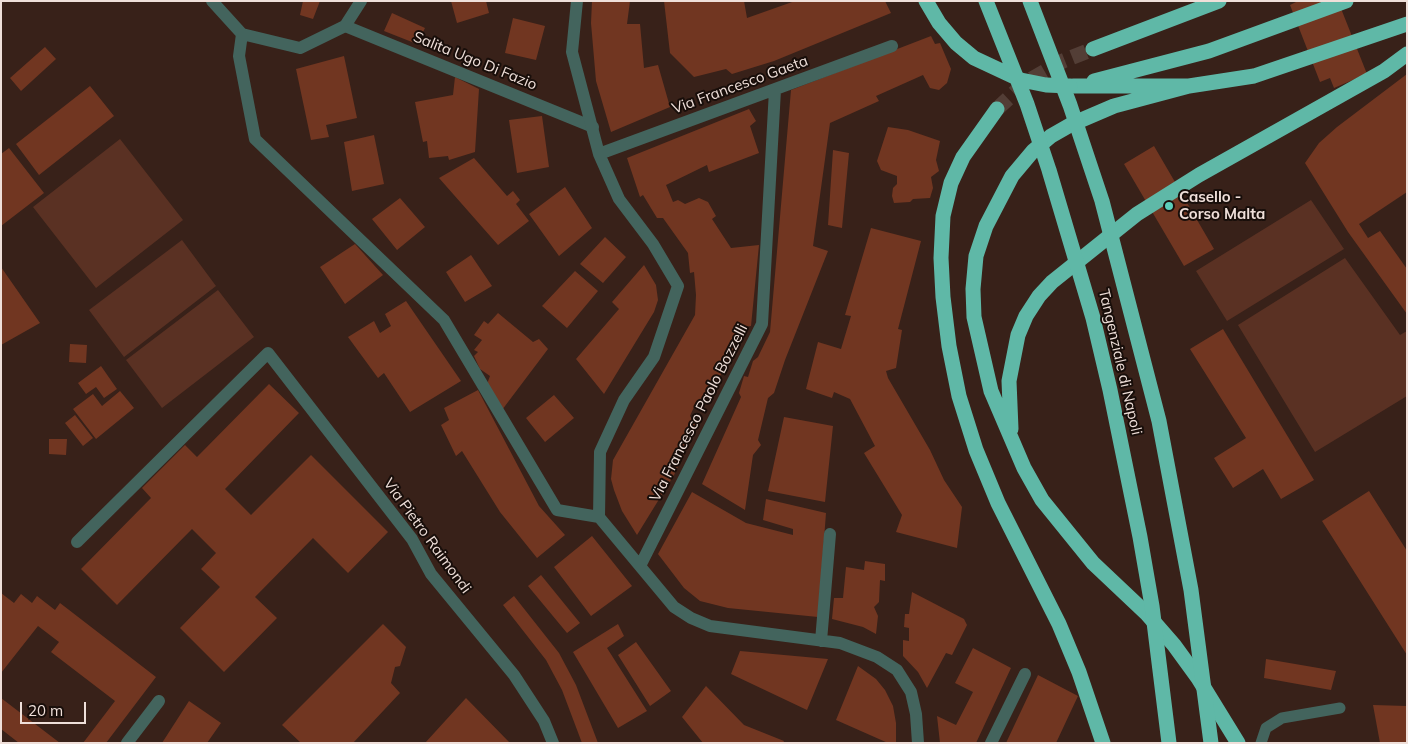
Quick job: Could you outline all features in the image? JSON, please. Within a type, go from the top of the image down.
[{"type":"highway","points":[[926,1],[939,23],[956,43],[974,58],[1021,80],[1046,85],[1073,86],[1189,86]]},
{"type":"highway","name":"Tangenziale di Napoli","points":[[986,1],[1026,104],[1046,162],[1093,318],[1116,418],[1140,537],[1152,606],[1170,743]]},
{"type":"highway","name":"Tangenziale di Napoli","points":[[1030,1],[1070,105],[1102,201],[1132,312],[1161,431],[1191,590],[1211,743]]},
{"type":"highway","points":[[1093,49],[1219,1]]},
{"type":"highway","points":[[1073,86],[1209,51],[1346,1]]},
{"type":"highway","points":[[1238,743],[1198,678],[1174,645],[1147,614],[1074,542],[1042,500],[1024,468],[991,390],[974,317],[973,289],[976,256],[986,226],[1012,176],[1033,151],[1051,136],[1072,124],[1114,106],[1189,86],[1254,76],[1407,24]]},
{"type":"highway","points":[[1024,468],[1012,430],[1009,381],[1018,335],[1026,316],[1039,296],[1074,263],[1137,214],[1199,175],[1384,71],[1407,54]]},
{"type":"highway","points":[[997,109],[963,157],[951,183],[944,216],[941,268],[949,346],[959,396],[976,450],[998,503],[1059,624],[1079,672],[1103,743]]},
{"type":"street","points":[[212,1],[242,34],[300,48],[345,26],[361,1]]},
{"type":"street","points":[[577,1],[572,52],[599,154],[618,199],[653,244],[678,286],[654,357],[624,400],[600,452],[599,518]]},
{"type":"street","name":"Salita Ugo Di Fazio","points":[[345,26],[593,127]]},
{"type":"street","points":[[242,34],[239,56],[255,139],[444,320],[557,510],[599,518],[674,607],[710,626],[840,643],[877,657],[897,670],[911,692],[916,714],[918,743]]},
{"type":"street","name":"Via Francesco Gaeta","points":[[599,154],[892,46]]},
{"type":"street","name":"Via Francesco Paolo Bozzelli","points":[[640,566],[762,324],[775,90]]},
{"type":"street","name":"Via Pietro Raimondi","points":[[77,542],[268,353],[412,539],[431,574],[514,675],[544,721],[553,743]]},
{"type":"street","points":[[821,640],[830,534]]},
{"type":"street","points":[[991,743],[1025,674]]},
{"type":"street","points":[[127,743],[159,701]]},
{"type":"lane","points":[[1261,743],[1266,728],[1282,718],[1340,708]]},
{"type":"shaded area","points":[[120,139],[183,220],[96,288],[33,207]]},
{"type":"shaded area","points":[[1311,200],[1344,249],[1227,321],[1196,271]]},
{"type":"shaded area","points":[[182,240],[216,286],[124,357],[89,310]]},
{"type":"shaded area","points":[[1345,258],[1400,335],[1407,331],[1407,396],[1315,452],[1238,325]]},
{"type":"shaded area","points":[[218,290],[254,337],[162,408],[126,360]]},
{"type":"building","points":[[303,1],[320,1],[313,19],[300,15]]},
{"type":"building","points":[[451,1],[486,1],[489,13],[457,23]]},
{"type":"building","points":[[592,1],[630,1],[627,24],[640,24],[644,68],[658,65],[670,107],[611,132],[596,81],[591,23]]},
{"type":"building","points":[[664,1],[744,1],[747,18],[795,1],[885,1],[891,13],[774,61],[732,74],[726,69],[694,77],[670,53]]},
{"type":"building","points":[[1298,1],[1338,1],[1367,74],[1334,88],[1330,78],[1320,82],[1290,5]]},
{"type":"building","points":[[392,13],[425,28],[417,44],[384,31]]},
{"type":"building","points":[[513,18],[545,26],[536,60],[505,53]]},
{"type":"building","points":[[931,36],[935,44],[940,43],[951,69],[947,83],[939,90],[930,88],[923,75],[876,96],[879,101],[830,123],[813,246],[828,251],[774,393],[768,398],[758,440],[761,445],[753,455],[745,510],[702,484],[741,397],[739,393],[744,376],[748,377],[753,361],[758,357],[770,332],[791,90]]},
{"type":"building","points":[[45,47],[56,59],[21,91],[10,78]]},
{"type":"building","points":[[344,56],[357,118],[326,125],[329,137],[311,140],[296,69]]},
{"type":"building","points":[[1407,74],[1407,192],[1359,224],[1368,238],[1380,231],[1407,269],[1407,314],[1348,232],[1305,163],[1319,143],[1337,127]]},
{"type":"building","points":[[455,77],[479,89],[475,152],[449,160],[448,156],[429,158],[427,141],[423,142],[415,102],[453,95]]},
{"type":"building","points":[[90,86],[114,116],[39,175],[16,144]]},
{"type":"building","points":[[749,109],[756,121],[750,126],[759,153],[709,172],[707,165],[666,185],[673,202],[678,200],[685,204],[699,198],[708,202],[716,216],[712,219],[731,248],[759,245],[751,326],[741,327],[742,334],[735,346],[735,352],[700,408],[694,407],[690,416],[696,424],[695,431],[674,475],[637,535],[622,511],[614,490],[611,479],[613,460],[695,315],[696,295],[694,272],[690,273],[688,253],[663,218],[657,218],[643,195],[640,197],[627,158]]},
{"type":"building","points":[[542,116],[549,167],[517,173],[509,120]]},
{"type":"building","points":[[888,127],[908,130],[940,141],[936,160],[939,171],[931,177],[933,188],[930,198],[894,203],[892,196],[893,188],[897,184],[897,176],[881,170],[877,161]]},
{"type":"building","points":[[374,135],[384,184],[352,191],[344,142]]},
{"type":"building","name":"Casello - Corso Malta","points":[[1154,146],[1214,249],[1184,266],[1124,164]]},
{"type":"building","points":[[9,148],[44,193],[1,226],[1,154]]},
{"type":"building","points":[[833,150],[849,153],[842,228],[828,225]]},
{"type":"building","points":[[474,158],[507,196],[513,191],[520,200],[516,204],[529,221],[498,245],[439,178]]},
{"type":"building","points":[[565,187],[592,228],[559,256],[529,214]]},
{"type":"building","points":[[400,198],[425,227],[397,250],[372,219]]},
{"type":"building","points":[[871,228],[921,241],[898,329],[902,330],[896,368],[886,371],[888,378],[930,450],[944,480],[962,507],[957,548],[896,532],[902,515],[864,453],[875,446],[850,399],[834,392],[832,398],[806,389],[818,342],[841,349],[851,316],[845,315]]},
{"type":"building","points":[[605,237],[626,257],[603,283],[580,264]]},
{"type":"building","points":[[355,244],[383,275],[345,304],[320,267]]},
{"type":"building","points":[[471,255],[492,286],[465,302],[446,272]]},
{"type":"building","points":[[644,265],[656,285],[658,300],[654,312],[604,394],[576,359],[619,309],[612,302]]},
{"type":"building","points":[[1,267],[40,323],[1,345]]},
{"type":"building","points":[[575,271],[598,291],[567,328],[542,306]]},
{"type":"building","points":[[406,301],[461,381],[410,412],[384,373],[378,378],[348,337],[374,321],[380,333],[391,326],[385,314]]},
{"type":"building","points":[[498,313],[533,342],[539,339],[548,349],[502,410],[487,384],[490,376],[480,369],[474,356],[478,352],[474,350],[482,340],[474,335],[484,321],[488,324]]},
{"type":"building","points":[[1223,329],[1314,480],[1281,499],[1263,469],[1233,488],[1214,458],[1246,438],[1190,349]]},
{"type":"building","points":[[70,344],[87,345],[86,363],[69,362]]},
{"type":"building","points":[[101,366],[117,389],[104,398],[96,387],[86,394],[78,383]]},
{"type":"building","points":[[269,384],[299,413],[225,489],[251,515],[311,455],[388,532],[348,573],[313,538],[255,597],[277,618],[224,672],[180,628],[220,587],[201,569],[216,553],[192,529],[117,605],[81,569],[151,498],[142,488],[185,445],[197,457]]},
{"type":"building","points":[[478,390],[539,506],[565,535],[537,558],[500,512],[462,451],[456,456],[441,425],[449,420],[444,408]]},
{"type":"building","points":[[120,391],[134,408],[96,439],[73,409],[93,394],[102,406]]},
{"type":"building","points":[[554,395],[574,418],[545,442],[526,418]]},
{"type":"building","points":[[75,415],[93,438],[83,446],[65,423]]},
{"type":"building","points":[[784,417],[833,426],[825,502],[768,491]]},
{"type":"building","points":[[49,439],[67,439],[66,455],[49,454]]},
{"type":"building","points":[[1369,491],[1407,551],[1407,655],[1322,521]]},
{"type":"building","points":[[692,492],[746,523],[793,535],[793,529],[763,520],[766,499],[826,513],[818,617],[728,608],[700,601],[684,588],[658,554]]},
{"type":"building","points":[[592,536],[632,586],[591,616],[554,567]]},
{"type":"building","points":[[865,561],[885,564],[885,581],[880,580],[879,602],[874,607],[878,616],[876,634],[863,627],[832,619],[834,598],[843,598],[846,567],[864,570]]},
{"type":"building","points":[[541,575],[580,623],[567,633],[528,586]]},
{"type":"building","points":[[912,592],[964,619],[967,625],[952,655],[946,653],[927,688],[918,672],[903,656],[903,640],[909,641],[909,628],[904,627],[905,614],[909,614]]},
{"type":"building","points":[[1,593],[14,603],[21,594],[32,603],[37,596],[55,610],[60,603],[156,677],[106,743],[83,743],[115,701],[51,652],[59,642],[38,626],[1,673]]},
{"type":"building","points":[[514,596],[559,653],[576,685],[598,743],[582,743],[562,690],[546,660],[503,605]]},
{"type":"building","points":[[383,624],[406,647],[400,666],[395,667],[391,683],[400,693],[353,743],[301,743],[282,725]]},
{"type":"building","points":[[618,624],[624,636],[607,648],[647,711],[618,728],[573,652]]},
{"type":"building","points":[[636,642],[671,691],[650,706],[618,655]]},
{"type":"building","points":[[973,648],[1011,668],[976,743],[940,743],[937,716],[956,725],[973,692],[955,683]]},
{"type":"building","points":[[740,651],[828,659],[807,710],[731,674]]},
{"type":"building","points":[[1266,659],[1336,671],[1331,690],[1264,678]]},
{"type":"building","points":[[858,666],[876,679],[885,690],[893,706],[896,723],[896,743],[888,743],[836,720]]},
{"type":"building","points":[[1038,675],[1078,696],[1056,743],[1006,743]]},
{"type":"building","points":[[706,686],[744,725],[784,741],[783,743],[703,743],[682,717]]},
{"type":"building","points":[[1,698],[60,743],[19,743],[1,729]]},
{"type":"building","points":[[466,698],[510,743],[425,743]]},
{"type":"building","points":[[189,701],[221,723],[207,743],[162,743]]},
{"type":"building","points":[[1373,705],[1407,706],[1407,743],[1380,743]]},
{"type":"tunnel","points":[[997,109],[1025,83],[1063,61],[1093,49]]},
{"type":"place","name":"Casello - Corso Malta","points":[[1169,206]]}]
